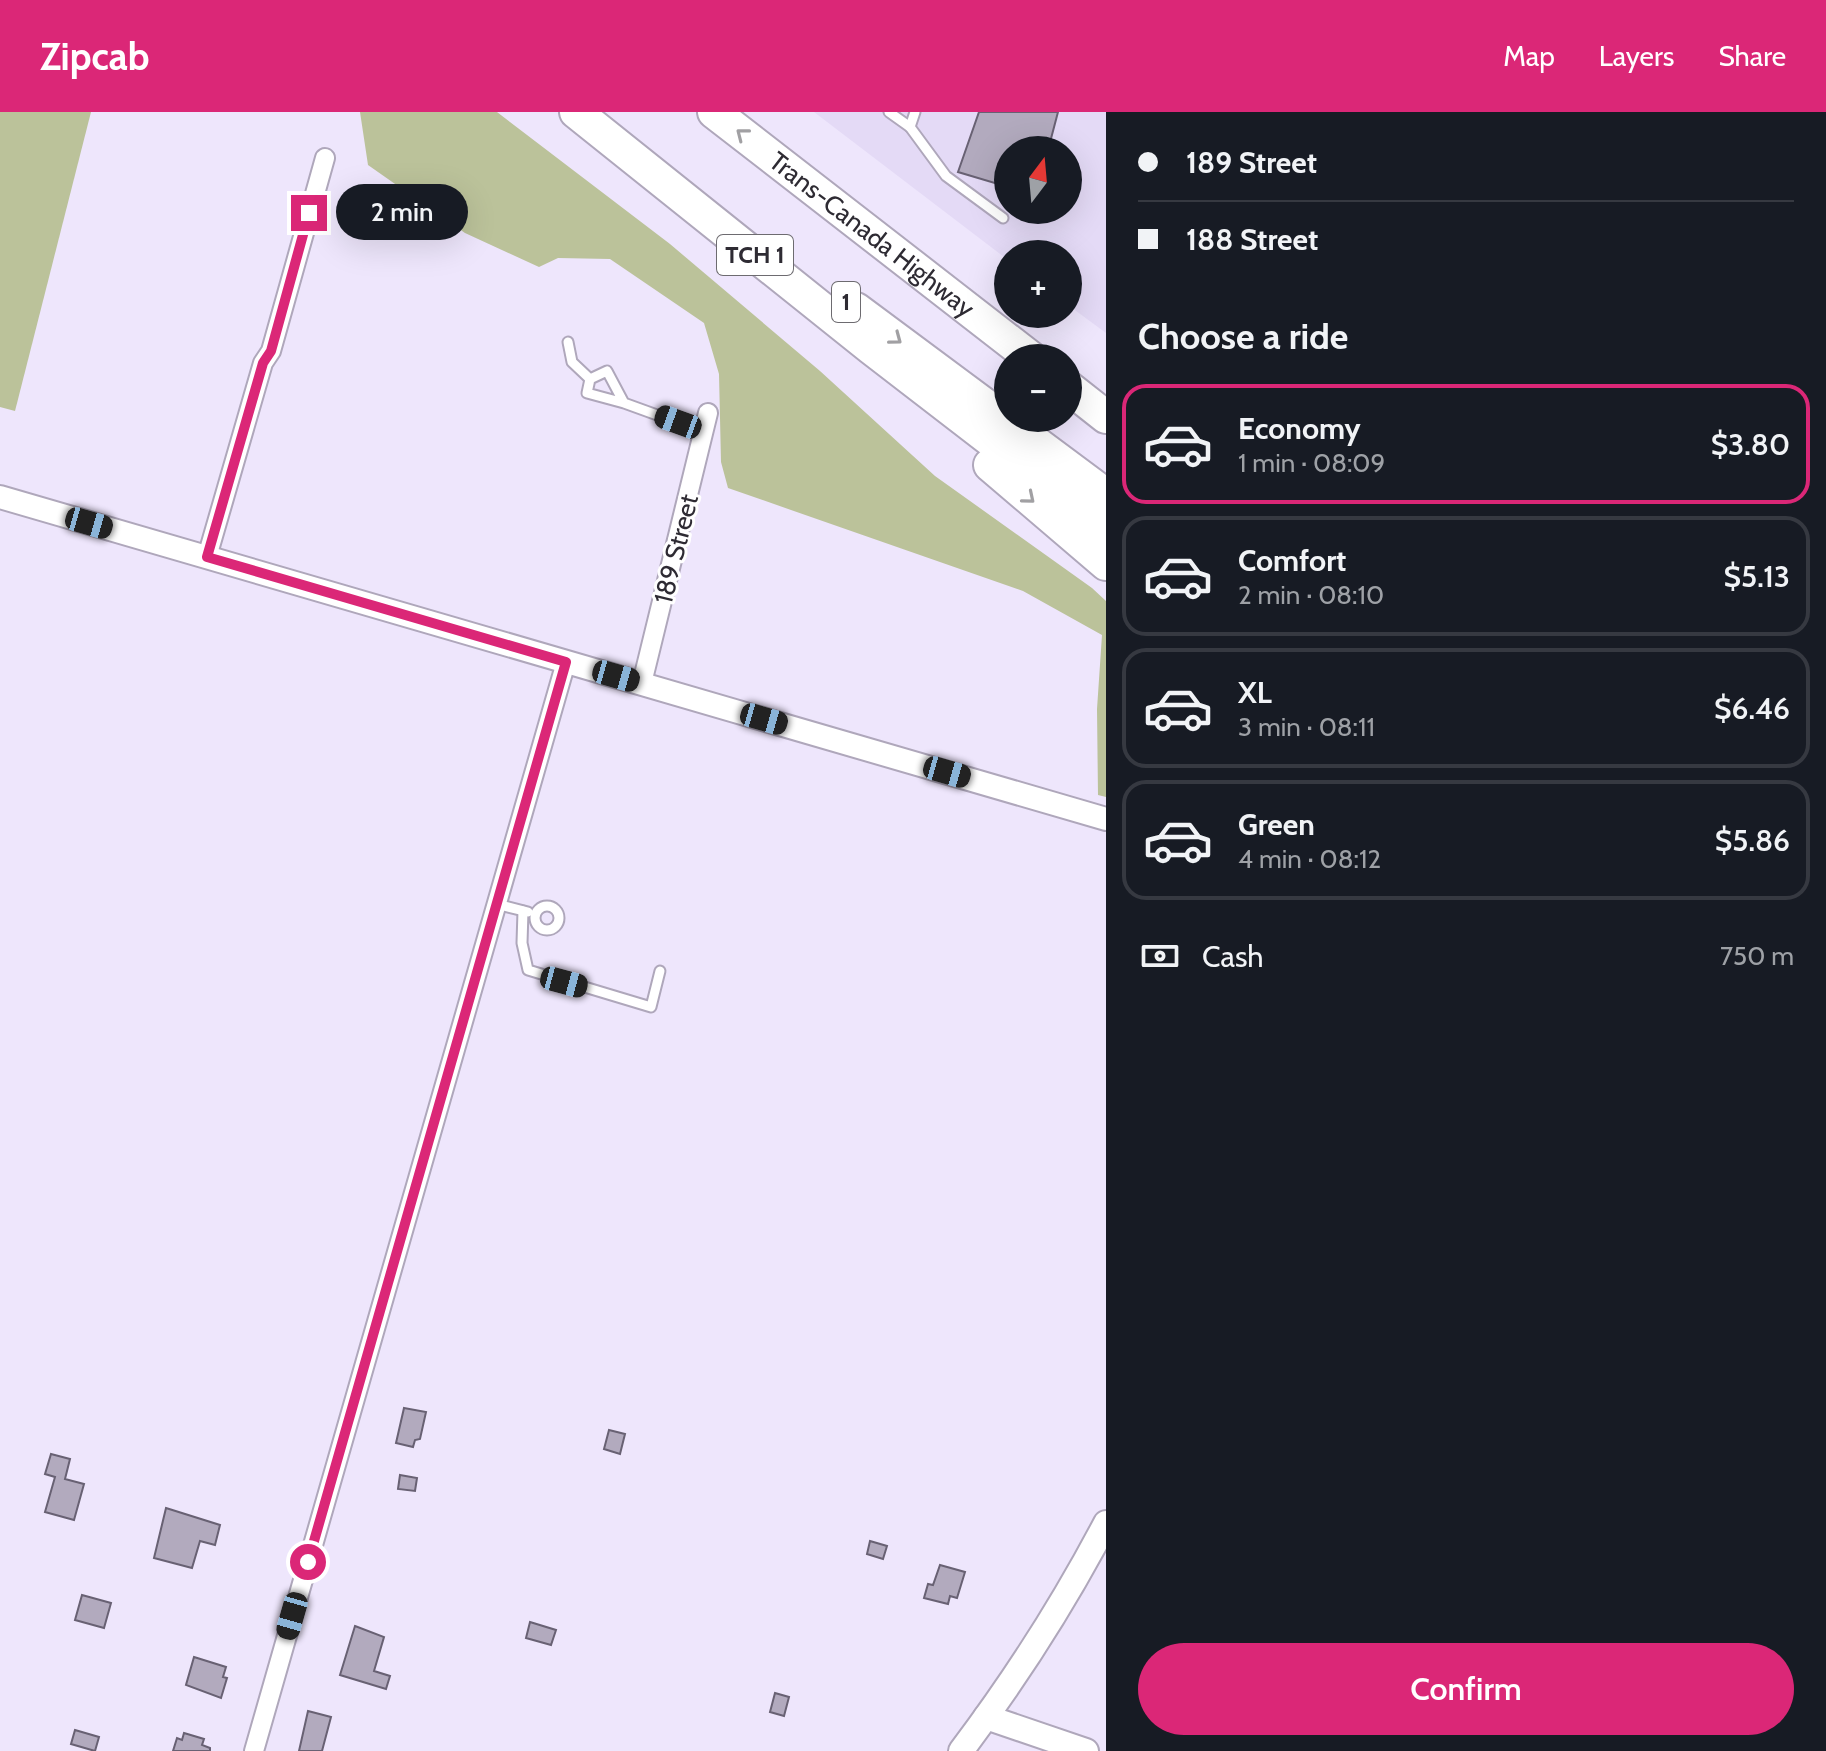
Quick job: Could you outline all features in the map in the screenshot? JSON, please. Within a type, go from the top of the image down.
[{"type":"highway","name":"TCH 1","points":[[576,112],[871,348],[1106,529]]},
{"type":"highway","name":"1","points":[[584,112],[1106,495]]},
{"type":"highway","name":"Trans-Canada Highway","points":[[714,112],[1013,344]]},
{"type":"highway","points":[[871,348],[937,420],[1106,564]]},
{"type":"highway","points":[[1082,398],[1106,417]]},
{"type":"main road","points":[[961,1751],[1044,1633],[1106,1523]]},
{"type":"main road","points":[[986,1717],[1086,1751]]},
{"type":"street","points":[[207,557],[263,363],[271,351],[325,158]]},
{"type":"street","name":"189 Street","points":[[642,683],[706,423]]},
{"type":"street","points":[[0,497],[1106,819]]},
{"type":"street","points":[[254,1751],[566,662]]},
{"type":"lane","points":[[889,112],[910,127],[946,176],[994,211]]},
{"type":"lane","points":[[910,127],[915,112]]},
{"type":"lane","points":[[568,342],[572,362],[590,379]]},
{"type":"lane","points":[[590,379],[607,371],[624,403]]},
{"type":"lane","points":[[590,379],[587,393],[706,423]]},
{"type":"lane","points":[[496,904],[536,914]]},
{"type":"lane","points":[[523,911],[522,943],[528,970],[651,1007],[660,971]]},
{"type":"shaded area","points":[[814,112],[1106,112],[1106,333],[1082,315],[1082,240],[994,240],[994,249]]},
{"type":"green space","points":[[0,112],[91,112],[15,411],[0,407]]},
{"type":"green space","points":[[360,112],[497,112],[670,244],[820,371],[935,476],[1092,588],[1106,601],[1106,797],[1098,795],[1097,709],[1102,635],[1023,591],[728,488],[721,462],[719,374],[704,323],[610,259],[558,258],[539,267],[465,233],[368,165]]},
{"type":"building","points":[[979,112],[1058,112],[1052,136],[994,136],[994,183],[958,172]]},
{"type":"building","points":[[404,1408],[426,1412],[420,1439],[415,1440],[413,1447],[396,1443]]},
{"type":"building","points":[[609,1430],[625,1434],[620,1454],[604,1449]]},
{"type":"building","points":[[51,1454],[70,1459],[65,1479],[84,1484],[74,1520],[45,1512],[55,1477],[45,1474]]},
{"type":"building","points":[[400,1475],[417,1478],[415,1491],[398,1489]]},
{"type":"building","points":[[166,1508],[220,1525],[215,1545],[200,1541],[192,1568],[154,1558]]},
{"type":"building","points":[[870,1541],[887,1546],[883,1559],[867,1554]]},
{"type":"building","points":[[940,1565],[965,1572],[957,1598],[950,1596],[948,1604],[924,1598],[928,1584],[933,1585]]},
{"type":"building","points":[[82,1595],[111,1603],[104,1628],[75,1620]]},
{"type":"building","points":[[530,1622],[556,1630],[551,1645],[526,1638]]},
{"type":"building","points":[[355,1626],[384,1637],[374,1671],[390,1676],[386,1689],[340,1675]]},
{"type":"building","points":[[194,1657],[226,1667],[223,1677],[227,1678],[221,1698],[186,1685]]},
{"type":"building","points":[[775,1693],[789,1697],[784,1716],[770,1712]]},
{"type":"building","points":[[308,1711],[331,1717],[322,1751],[299,1751]]},
{"type":"building","points":[[75,1730],[99,1737],[95,1751],[71,1744]]},
{"type":"building","points":[[184,1733],[204,1739],[202,1745],[210,1751],[173,1751],[177,1738],[182,1740]]},
{"type":"route","points":[[308,1562],[566,662],[207,557],[263,363],[271,351],[309,213]]}]
